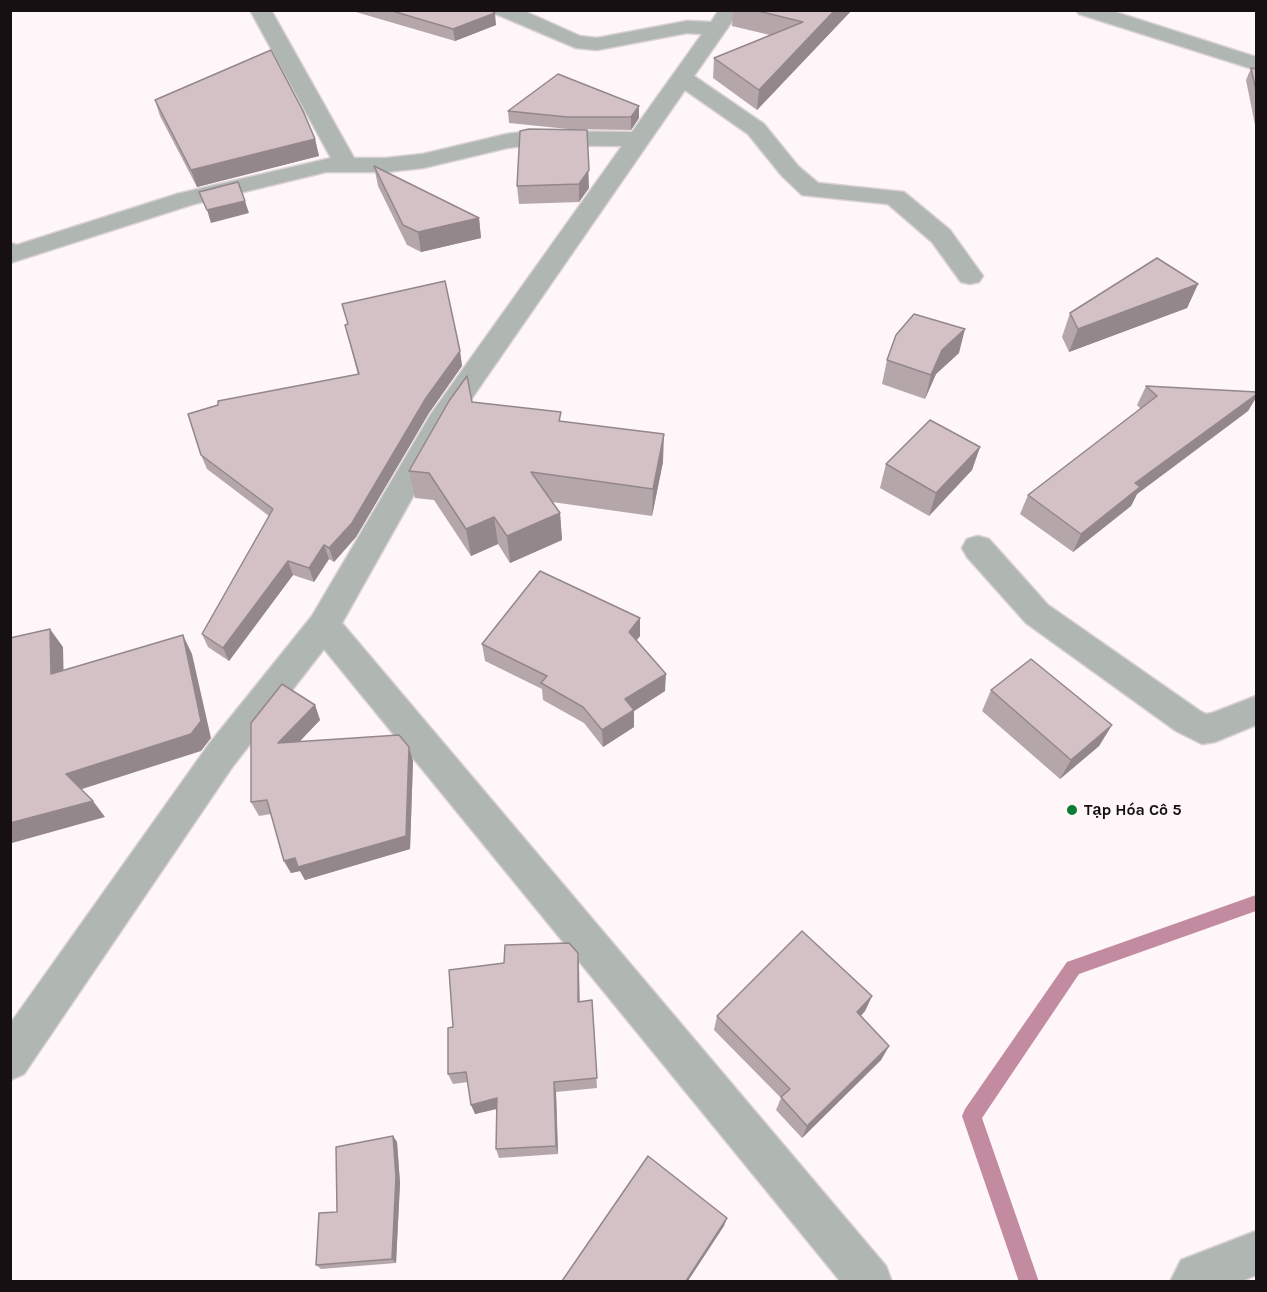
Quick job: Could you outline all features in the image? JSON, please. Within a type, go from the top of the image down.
[{"type":"street","points":[[260,10],[346,164]]},
{"type":"street","points":[[503,10],[582,44],[597,45],[723,20]]},
{"type":"street","points":[[1086,10],[1257,64]]},
{"type":"street","points":[[10,1060],[221,755],[324,626],[441,421],[723,20]]},
{"type":"street","points":[[682,78],[756,129],[790,171],[811,190],[895,197],[941,236],[970,276]]},
{"type":"street","points":[[11,254],[186,199],[326,165],[387,165],[423,162],[507,141],[530,138],[639,139]]},
{"type":"street","points":[[978,548],[1037,614],[1188,721],[1202,729],[1215,727],[1257,710]]},
{"type":"street","points":[[324,626],[870,1281]]},
{"type":"street","points":[[1192,1281],[1197,1276],[1257,1253]]},
{"type":"building","points":[[389,10],[491,10],[495,13],[453,29]]},
{"type":"building","points":[[754,10],[835,10],[759,90],[714,58],[803,22]]},
{"type":"building","points":[[271,50],[315,139],[191,170],[155,100]]},
{"type":"building","points":[[1251,68],[1257,69],[1257,95]]},
{"type":"building","points":[[558,74],[639,106],[631,117],[567,117],[508,111]]},
{"type":"building","points":[[529,129],[587,130],[589,170],[579,184],[517,186],[520,131]]},
{"type":"building","points":[[374,166],[479,218],[418,232],[403,225]]},
{"type":"building","points":[[238,182],[245,201],[207,210],[199,192]]},
{"type":"building","points":[[1157,258],[1198,284],[1078,329],[1070,313]]},
{"type":"building","points":[[445,281],[460,351],[426,398],[352,523],[329,548],[324,545],[309,568],[288,561],[223,648],[202,634],[273,509],[201,455],[188,414],[218,405],[218,401],[359,374],[345,325],[348,324],[342,304]]},
{"type":"building","points":[[914,314],[965,329],[942,350],[931,375],[887,360],[896,335]]},
{"type":"building","points":[[467,376],[472,402],[561,412],[559,421],[664,434],[653,489],[531,472],[560,513],[507,536],[494,517],[466,529],[429,473],[409,471],[449,401]]},
{"type":"building","points":[[1146,386],[1257,392],[1257,394],[1135,483],[1140,487],[1081,534],[1028,495],[1157,396]]},
{"type":"building","points":[[930,420],[980,447],[936,493],[886,464]]},
{"type":"building","points":[[540,571],[640,618],[629,632],[666,674],[625,699],[634,710],[602,730],[583,707],[541,683],[547,676],[482,644]]},
{"type":"building","points":[[50,629],[51,674],[183,635],[201,721],[191,734],[66,774],[93,801],[10,823],[10,638]]},
{"type":"building","points":[[1031,659],[1112,725],[1071,760],[991,690]]},
{"type":"building","points":[[282,684],[315,705],[278,743],[399,735],[409,747],[406,836],[298,867],[295,858],[284,861],[267,800],[251,802],[251,723]]},
{"type":"building","points":[[802,931],[872,996],[857,1012],[889,1046],[807,1126],[781,1097],[790,1089],[717,1016]]},
{"type":"building","points":[[569,943],[578,953],[578,1002],[592,1000],[597,1078],[554,1082],[556,1146],[496,1149],[497,1098],[471,1105],[466,1072],[448,1074],[448,1028],[453,1027],[449,970],[504,963],[505,945]]},
{"type":"building","points":[[393,1136],[396,1177],[392,1259],[316,1265],[319,1213],[337,1212],[336,1147]]},
{"type":"building","points":[[648,1156],[727,1218],[686,1281],[562,1281]]},
{"type":"waterway","points":[[1029,1282],[972,1116],[1073,968],[1256,903]]},
{"type":"place","name":"Tạp Hóa Cô 5","points":[[1072,810]]}]
